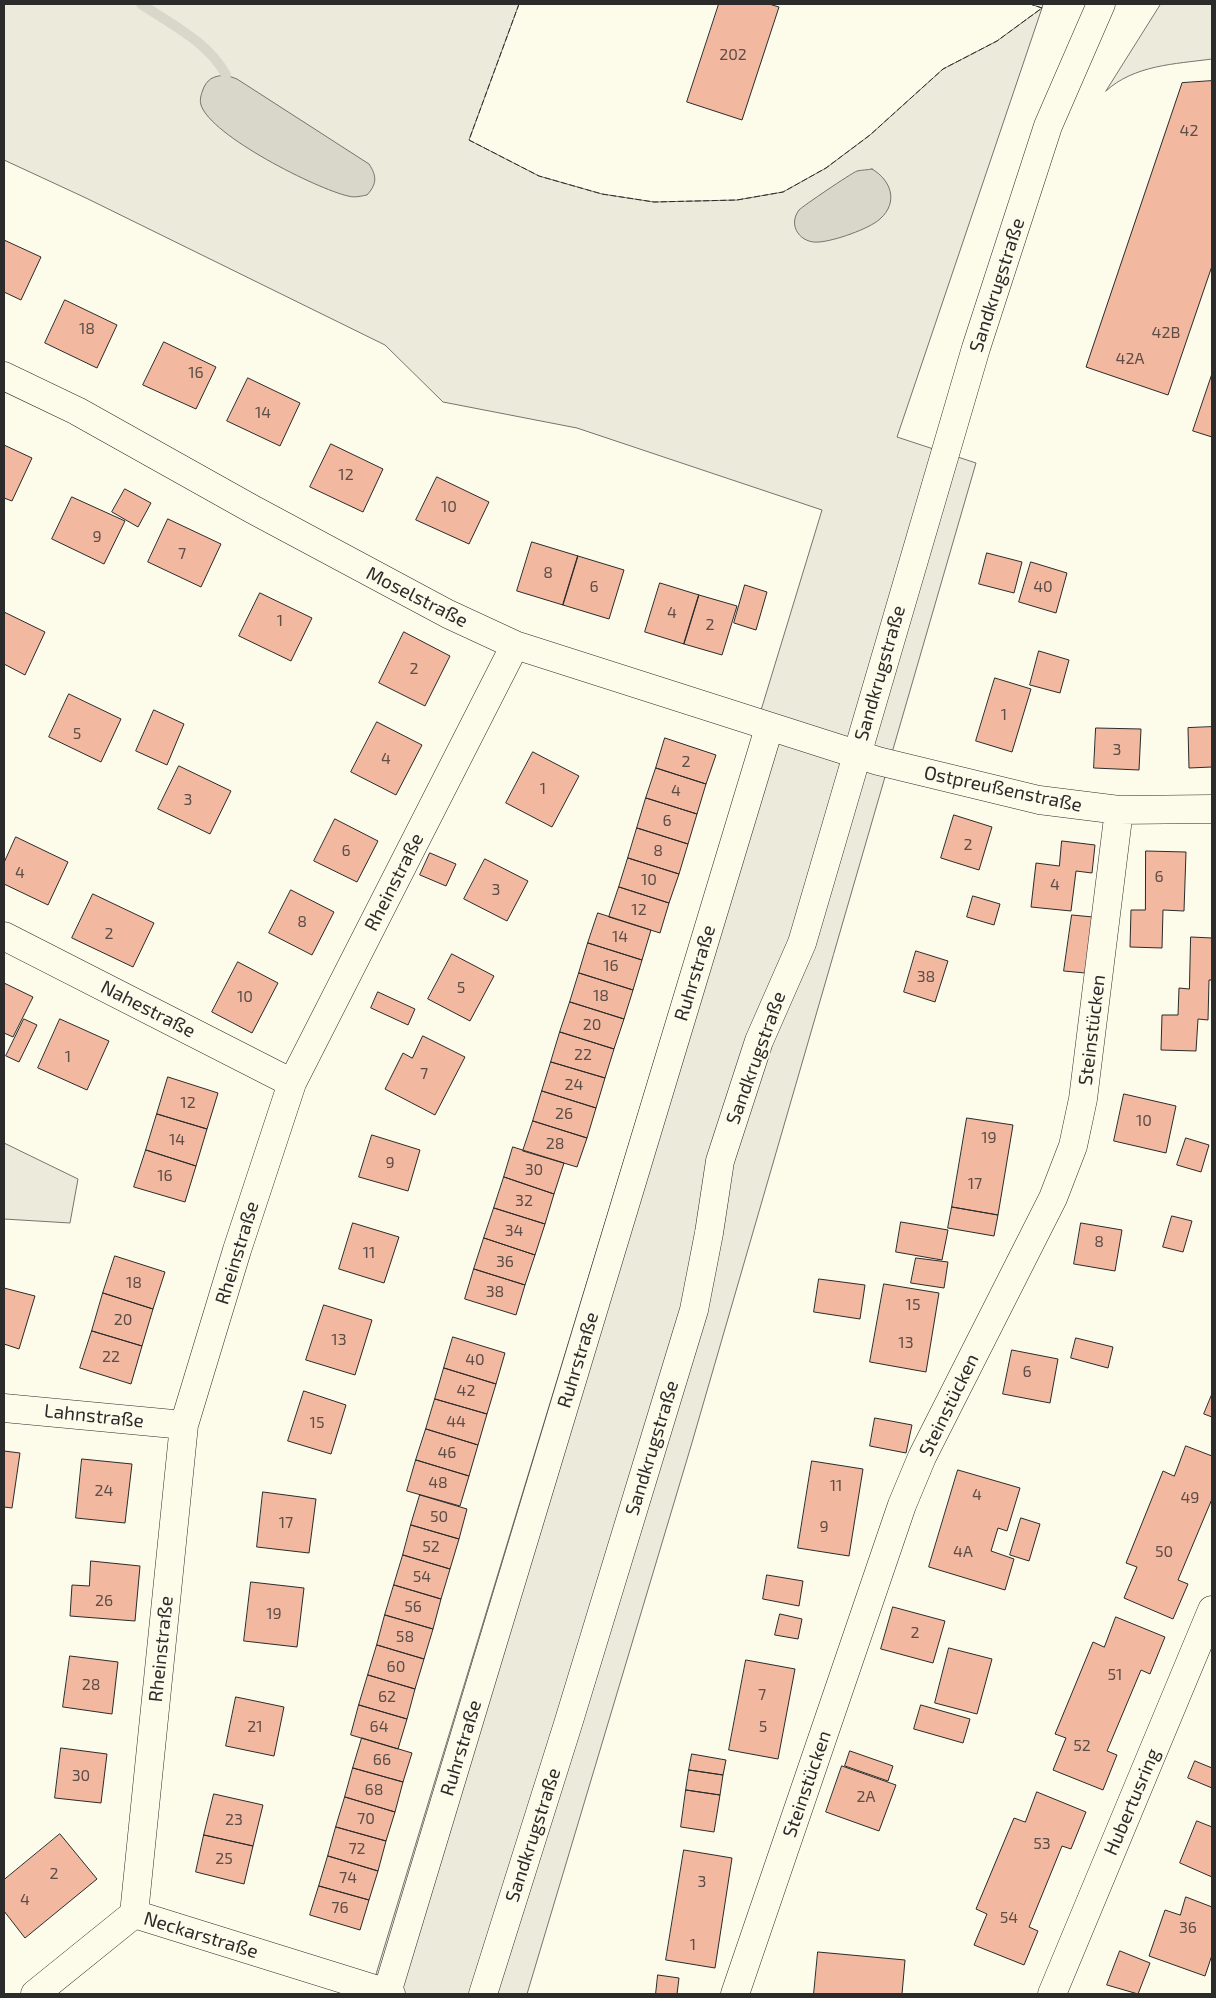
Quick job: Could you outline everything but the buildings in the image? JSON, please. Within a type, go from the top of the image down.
[{"type":"street","name":"Sandkrugstraße","points":[[483,1994],[568,1724],[694,1310],[709,1233],[720,1161],[759,1041],[802,943],[976,348],[1048,126],[1101,4]]},
{"type":"street","name":"Moselstraße","points":[[4,376],[77,410],[252,509],[431,605],[515,645],[856,755]]},
{"type":"street","name":"Rheinstraße","points":[[134,1914],[184,1425],[237,1250],[292,1083],[515,645]]},
{"type":"street","name":"Ruhrstraße","points":[[389,1994],[769,728]]},
{"type":"street","name":"Ostpreußenstraße","points":[[856,755],[1039,800],[1118,810],[1212,808]]},
{"type":"street","name":"Steinstücken","points":[[735,1994],[902,1505],[922,1457],[1053,1198],[1072,1146],[1083,1099],[1118,810]]},
{"type":"street","name":"Nahestraße","points":[[4,936],[292,1083]]},
{"type":"street","name":"Lahnstraße","points":[[4,1408],[184,1425]]},
{"type":"street","name":"Hubertusring","points":[[1052,1994],[1212,1610]]},
{"type":"street","name":"Neckarstraße","points":[[35,1994],[134,1914],[389,1994]]},
{"type":"shaded area","points":[[4,4],[519,4],[469,140],[539,176],[602,194],[654,202],[737,200],[783,192],[826,168],[870,135],[943,69],[997,41],[1042,8],[897,437],[976,463],[691,1446],[527,1994],[370,1994],[822,510],[577,428],[443,402],[385,345],[86,198],[4,160]]},
{"type":"shaded area","points":[[1030,4],[1043,4],[1042,8]]},
{"type":"shaded area","points":[[1161,4],[1212,4],[1212,59],[1170,64],[1142,71],[1117,82],[1106,91]]},
{"type":"shaded area","points":[[226,75],[237,79],[369,164],[375,180],[373,187],[367,195],[351,197],[313,183],[267,160],[224,131],[209,118],[200,100],[208,81]]},
{"type":"shaded area","points":[[872,169],[884,179],[890,192],[889,206],[880,219],[860,230],[825,241],[812,242],[798,233],[795,228],[795,222],[799,210],[853,173]]},
{"type":"shaded area","points":[[4,1143],[78,1179],[70,1223],[4,1219]]},
{"type":"waterway","points":[[141,4],[199,43],[218,63],[226,75]]},
{"type":"fence","points":[[519,4],[469,140],[539,176],[602,194],[654,202],[737,200],[783,192],[826,168],[870,135],[943,69],[997,41],[1042,8],[1030,4]]}]
